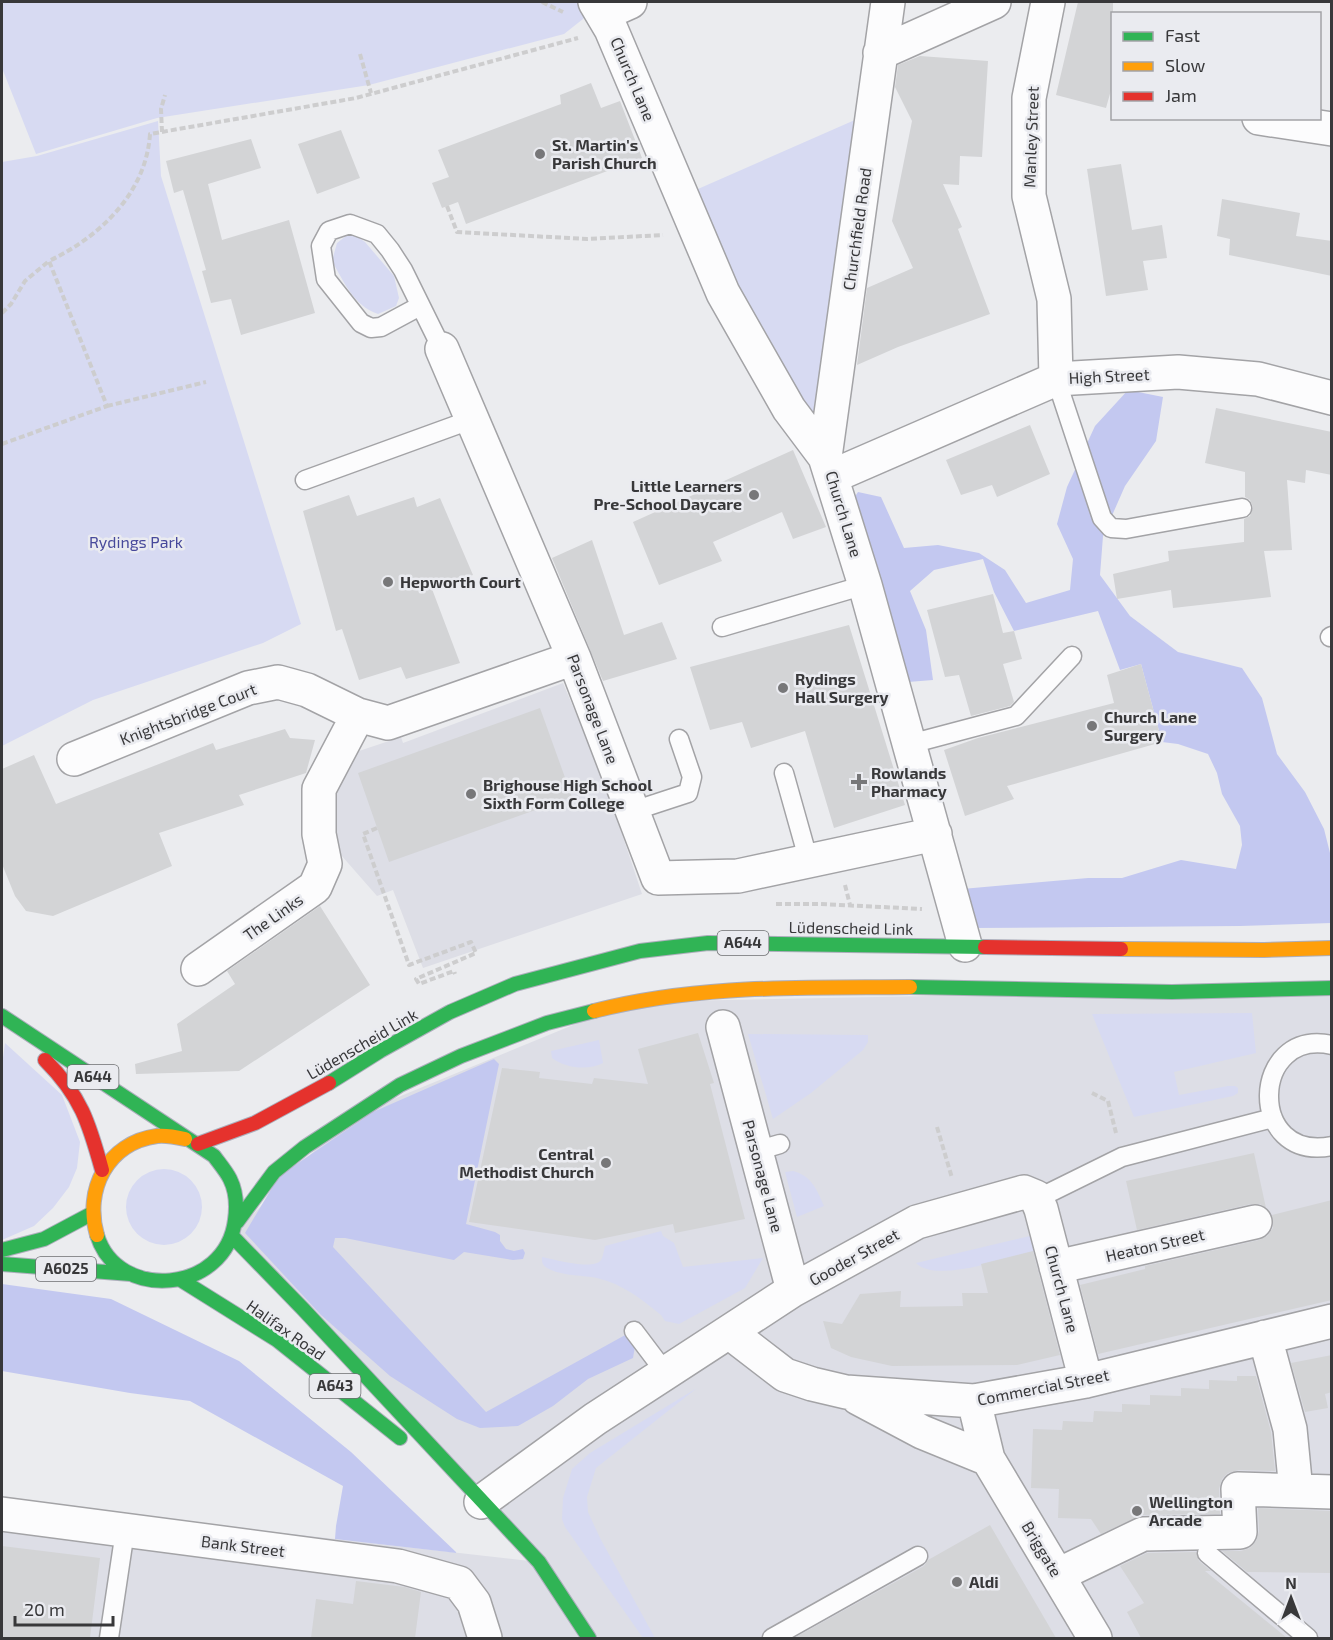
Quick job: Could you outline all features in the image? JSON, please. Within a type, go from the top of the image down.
[{"type":"main road","name":"Lüdenscheid Link","points":[[192,1141],[255,1123],[317,1090],[450,1012],[515,984],[640,951],[708,943],[1198,950],[1332,948]]},
{"type":"main road","name":"A644","points":[[192,1141],[162,1136],[138,1141],[118,1152],[102,1170],[93,1191],[91,1214],[97,1238],[111,1259],[131,1274],[147,1280],[164,1282],[182,1280],[203,1271],[220,1257],[237,1222],[274,1172],[313,1141],[400,1085],[461,1056],[547,1023],[628,1002],[704,991],[779,988],[957,987],[1172,992],[1332,988]]},
{"type":"main road","name":"A644","points":[[2,1016],[217,1157],[230,1176],[237,1199],[237,1222]]},
{"type":"main road","name":"A644","points":[[2,1016],[65,1078],[79,1098],[102,1170]]},
{"type":"main road","name":"A6025","points":[[2,1250],[44,1239],[91,1214]]},
{"type":"main road","name":"Halifax Road","points":[[232,1236],[539,1562],[589,1638]]},
{"type":"main road","name":"A6025","points":[[2,1264],[131,1274]]},
{"type":"main road","name":"Halifax Road","points":[[182,1280],[277,1340],[481,1502]]},
{"type":"street","name":"Churchfield Road","points":[[829,467],[888,2]]},
{"type":"street","points":[[880,53],[948,13],[994,2]]},
{"type":"street","name":"Manley Street","points":[[1048,2],[1029,98],[1029,196],[1054,299],[1056,379]]},
{"type":"street","name":"Church Lane","points":[[610,12],[723,293],[783,400],[829,467],[866,585],[965,945]]},
{"type":"street","points":[[1272,120],[1332,129]]},
{"type":"street","name":"Parsonage Lane","points":[[442,350],[574,658],[658,879],[738,876],[935,834]]},
{"type":"street","name":"High Street","points":[[829,467],[1056,379],[1178,372],[1258,379],[1332,398]]},
{"type":"street","name":"Knightsbridge Court","points":[[74,759],[248,688],[278,682],[307,690],[358,715],[388,723],[574,658]]},
{"type":"street","name":"The Links","points":[[198,969],[315,887],[325,864],[319,834],[319,789],[358,715]]},
{"type":"street","name":"Parsonage Lane","points":[[723,1027],[768,1147],[793,1290]]},
{"type":"street","name":"Gooder Street","points":[[481,1502],[595,1419],[793,1290],[917,1222],[1024,1192],[1036,1197]]},
{"type":"street","name":"Church Lane","points":[[1036,1197],[1086,1381]]},
{"type":"street","name":"Heaton Street","points":[[1056,1267],[1255,1222]]},
{"type":"street","name":"Commercial Street","points":[[729,1332],[785,1375],[846,1392],[974,1401],[1086,1381],[1332,1321]]},
{"type":"street","points":[[1265,1337],[1290,1429],[1296,1491]]},
{"type":"street","points":[[846,1392],[922,1432],[988,1459]]},
{"type":"street","name":"Briggate","points":[[974,1401],[988,1459],[1095,1638]]},
{"type":"street","points":[[1058,1575],[1143,1534],[1240,1532],[1238,1489],[1332,1492]]},
{"type":"street","name":"Bank Street","points":[[2,1514],[398,1566],[459,1583],[474,1603],[485,1638]]},
{"type":"lane","points":[[420,306],[381,327],[371,328],[361,323],[326,279],[321,246],[329,231],[350,224],[377,234],[403,270],[442,350]]},
{"type":"lane","points":[[1056,379],[1102,518],[1111,528],[1126,529],[1242,508]]},
{"type":"lane","points":[[305,480],[473,419]]},
{"type":"lane","points":[[722,627],[866,585]]},
{"type":"lane","points":[[910,744],[1016,716],[1072,656]]},
{"type":"lane","points":[[633,811],[688,793],[692,777],[679,739]]},
{"type":"lane","points":[[784,773],[809,862]]},
{"type":"lane","points":[[1332,1045],[1311,1044],[1294,1050],[1280,1061],[1271,1076],[1268,1094],[1273,1118],[1278,1127],[1291,1139],[1306,1146],[1323,1148],[1332,1146]]},
{"type":"lane","name":"Gooder Street","points":[[1036,1197],[1049,1193],[1122,1157],[1273,1118]]},
{"type":"lane","points":[[634,1331],[665,1372]]},
{"type":"lane","points":[[109,1638],[124,1531]]},
{"type":"lane","points":[[1207,1553],[1308,1638]]},
{"type":"lane","points":[[771,1638],[918,1556]]},
{"type":"path","points":[[2,313],[11,304],[25,281],[49,261],[73,249],[104,225],[122,206],[149,148],[150,134],[371,93],[610,12]]},
{"type":"path","points":[[360,54],[371,93]]},
{"type":"path","points":[[162,132],[161,109],[165,94]]},
{"type":"path","points":[[447,206],[457,232],[586,239],[697,233]]},
{"type":"path","points":[[49,261],[107,406]]},
{"type":"path","points":[[2,444],[107,406],[206,382]]},
{"type":"path","points":[[377,828],[363,834],[409,964],[471,942],[476,953],[416,979],[419,984],[454,971],[457,978]]},
{"type":"path","points":[[775,904],[955,910]]},
{"type":"path","points":[[1092,1093],[1108,1101],[1122,1157]]},
{"type":"path","points":[[937,1127],[961,1210]]},
{"type":"shaded area","points":[[1128,390],[1163,397],[1156,441],[1125,486],[1103,536],[1100,575],[1130,616],[1178,652],[1242,668],[1262,698],[1277,754],[1305,792],[1324,829],[1331,857],[1331,923],[970,928],[962,889],[1088,878],[1122,878],[1181,860],[1236,869],[1242,845],[1240,826],[1222,794],[1217,773],[1208,754],[1178,744],[1162,742],[1141,664],[1120,670],[1098,611],[1014,631],[994,592],[983,559],[934,570],[910,591],[926,630],[933,680],[908,682],[852,501],[858,492],[881,497],[904,548],[938,545],[979,553],[1005,570],[1026,603],[1070,590],[1073,559],[1057,524],[1067,487],[1095,426]]},
{"type":"shaded area","name":"Brighouse High School Sixth Form College","points":[[563,683],[604,780],[642,894],[423,968],[393,890],[377,896],[341,855],[327,810],[350,754],[401,737],[403,743]]},
{"type":"shaded area","points":[[1331,988],[1331,1638],[2,1638],[2,1501],[538,1562],[232,1236],[345,1119],[629,1002]]},
{"type":"shaded area","points":[[494,1059],[499,1064],[466,1224],[500,1235],[500,1241],[506,1249],[514,1251],[523,1249],[525,1253],[523,1259],[513,1260],[464,1252],[454,1260],[345,1238],[335,1238],[333,1247],[486,1412],[627,1334],[635,1346],[633,1358],[588,1379],[553,1406],[518,1426],[480,1428],[457,1419],[390,1376],[321,1315],[245,1233],[279,1176],[373,1112]]},
{"type":"shaded area","points":[[2,1284],[111,1299],[239,1361],[351,1452],[457,1553],[335,1539],[343,1486],[190,1401],[2,1371]]},
{"type":"green space","points":[[2,2],[576,2],[589,9],[583,19],[564,34],[369,85],[157,118],[36,154],[2,68]]},
{"type":"green space","points":[[873,112],[825,457],[682,196]]},
{"type":"green space","name":"Rydings Park","points":[[158,121],[161,176],[301,624],[263,643],[93,700],[2,746],[2,162],[37,156]]},
{"type":"green space","points":[[346,236],[356,236],[365,242],[394,276],[399,298],[396,306],[378,314],[362,305],[350,292],[332,261],[337,243]]},
{"type":"green space","points":[[1252,1013],[1256,1053],[1174,1072],[1179,1095],[1228,1086],[1238,1088],[1238,1093],[1134,1117],[1092,1014]]},
{"type":"green space","points":[[748,1034],[868,1035],[868,1042],[863,1050],[811,1093],[773,1119]]},
{"type":"green space","points":[[599,1040],[603,1063],[591,1067],[577,1067],[563,1064],[552,1058],[551,1051]]},
{"type":"green space","points":[[5,1043],[62,1095],[80,1142],[77,1168],[69,1187],[53,1208],[34,1226],[2,1240],[2,1065]]},
{"type":"green space","points":[[164,1169],[178,1172],[191,1180],[199,1193],[202,1207],[199,1221],[191,1234],[178,1242],[164,1245],[150,1242],[137,1234],[129,1221],[126,1207],[129,1193],[137,1180],[150,1172]]},
{"type":"green space","points":[[793,1171],[809,1180],[824,1206],[797,1217],[785,1172]]},
{"type":"green space","points":[[661,1231],[663,1236],[674,1243],[683,1267],[763,1258],[745,1288],[679,1324],[665,1321],[646,1303],[615,1284],[597,1278],[559,1273],[547,1268],[543,1263],[542,1257],[563,1262],[597,1263],[602,1259],[605,1246]]},
{"type":"green space","points":[[1030,1236],[1036,1251],[992,1263],[940,1271],[926,1269],[916,1263]]},
{"type":"green space","points":[[697,1388],[596,1468],[587,1497],[588,1512],[600,1538],[655,1638],[643,1638],[565,1527],[562,1519],[563,1498],[572,1469],[590,1453]]},
{"type":"building","points":[[1078,2],[1113,2],[1111,90],[1106,108],[1056,95]]},
{"type":"building","points":[[920,56],[988,61],[982,157],[960,156],[959,185],[943,184],[962,227],[958,229],[990,314],[898,347],[857,365],[867,288],[913,268],[892,221],[912,121],[895,87],[898,65]]},
{"type":"building","name":"St. Martin's Parish Church","points":[[591,83],[601,108],[620,101],[642,158],[466,224],[458,202],[442,208],[432,183],[449,177],[438,150],[561,104],[560,95]]},
{"type":"building","points":[[341,130],[360,178],[317,194],[298,144]]},
{"type":"building","points":[[251,139],[261,168],[208,184],[222,240],[289,220],[315,313],[241,335],[231,299],[211,303],[202,271],[206,270],[183,190],[174,193],[166,161]]},
{"type":"building","points":[[1121,164],[1132,230],[1162,225],[1167,258],[1143,261],[1148,290],[1106,296],[1087,169]]},
{"type":"building","points":[[1222,199],[1300,213],[1296,236],[1332,241],[1332,276],[1229,255],[1230,239],[1217,236]]},
{"type":"building","points":[[1216,408],[1332,432],[1332,475],[1306,470],[1305,483],[1287,480],[1292,550],[1264,551],[1271,597],[1173,608],[1171,590],[1117,599],[1113,574],[1169,561],[1168,551],[1244,542],[1244,519],[1250,516],[1253,507],[1250,500],[1245,497],[1245,472],[1205,463]]},
{"type":"building","points":[[1030,425],[1050,474],[997,497],[992,485],[961,495],[946,460]]},
{"type":"building","points":[[793,450],[826,527],[793,539],[782,512],[713,542],[722,561],[659,585],[633,522]]},
{"type":"building","name":"Hepworth Court","points":[[349,495],[357,516],[414,497],[417,507],[440,498],[473,575],[432,589],[460,663],[406,679],[401,667],[359,680],[342,629],[336,631],[303,511]]},
{"type":"building","points":[[592,540],[624,635],[662,622],[677,659],[603,681],[552,558]]},
{"type":"building","points":[[993,594],[1003,633],[1014,631],[1022,659],[1003,664],[1014,702],[1010,706],[971,716],[959,675],[945,677],[927,610]]},
{"type":"building","name":"Rydings Hall Surgery","points":[[849,625],[905,805],[834,828],[805,731],[751,748],[742,722],[710,730],[690,667]]},
{"type":"building","name":"Church Lane Surgery","points":[[1141,664],[1162,742],[1007,786],[1014,799],[965,816],[944,750],[978,738],[1114,703],[1107,675]]},
{"type":"building","points":[[540,708],[572,797],[389,862],[358,773]]},
{"type":"building","points":[[285,729],[290,738],[315,740],[306,773],[239,795],[244,805],[159,833],[172,866],[53,916],[26,911],[15,896],[2,864],[2,769],[34,755],[56,804],[213,743],[216,750]]},
{"type":"building","points":[[320,906],[370,985],[239,1071],[136,1074],[135,1064],[182,1051],[177,1024],[235,984],[227,971]]},
{"type":"building","name":"Central Methodist Church","points":[[698,1033],[714,1083],[710,1084],[745,1219],[675,1233],[673,1224],[595,1240],[469,1222],[502,1068],[540,1072],[539,1078],[592,1084],[594,1078],[648,1084],[638,1049]]},
{"type":"building","points":[[1254,1153],[1266,1208],[1260,1204],[1251,1204],[1137,1230],[1126,1181]]},
{"type":"building","points":[[1332,1200],[1332,1300],[1098,1354],[1080,1285],[1145,1269],[1145,1266],[1259,1240],[1267,1236],[1273,1228],[1272,1215]]},
{"type":"building","points":[[1033,1251],[1060,1355],[1017,1365],[892,1366],[851,1357],[831,1348],[823,1321],[842,1324],[860,1294],[901,1291],[900,1307],[963,1306],[962,1293],[988,1293],[981,1264]]},
{"type":"building","points":[[1332,1355],[1332,1392],[1325,1394],[1328,1408],[1305,1412],[1291,1363]]},
{"type":"building","points":[[1237,1376],[1256,1376],[1271,1432],[1275,1471],[1239,1470],[1228,1473],[1222,1479],[1219,1489],[1220,1514],[1142,1515],[1101,1534],[1091,1519],[1058,1518],[1059,1489],[1031,1488],[1033,1429],[1062,1430],[1063,1421],[1093,1422],[1094,1411],[1122,1412],[1122,1404],[1150,1405],[1150,1395],[1181,1396],[1181,1388],[1209,1389],[1209,1380],[1237,1381]]},
{"type":"building","points":[[1258,1508],[1332,1511],[1332,1573],[1247,1572],[1222,1551],[1241,1551],[1250,1548],[1256,1541],[1259,1531]]},
{"type":"building","name":"Aldi","points":[[990,1525],[1056,1638],[794,1638],[924,1566],[928,1560]]},
{"type":"building","points":[[2,1546],[100,1558],[90,1638],[2,1638]]},
{"type":"building","points":[[1196,1552],[1199,1561],[1211,1571],[1205,1571],[1287,1638],[1141,1638],[1127,1612],[1144,1603],[1120,1566],[1147,1553]]},
{"type":"building","points":[[356,1581],[405,1587],[421,1592],[415,1638],[311,1638],[316,1599],[353,1604]]},
{"type":"traffic: fast","points":[[329,1083],[450,1012],[515,984],[640,951],[708,943],[985,947]]},
{"type":"traffic: fast","points":[[910,987],[1172,992],[1332,988]]},
{"type":"traffic: fast","points":[[237,1222],[274,1172],[305,1147],[400,1085],[461,1056],[547,1023],[594,1011]]},
{"type":"traffic: fast","points":[[2,1016],[214,1156],[232,1184],[236,1199],[236,1215],[227,1245],[212,1263],[193,1275],[170,1280],[147,1279],[126,1271],[108,1257],[97,1235]]},
{"type":"traffic: fast","points":[[2,1250],[44,1239],[91,1214]]},
{"type":"traffic: fast","points":[[232,1236],[539,1562],[589,1638]]},
{"type":"traffic: fast","points":[[2,1264],[131,1274]]},
{"type":"traffic: fast","points":[[181,1280],[277,1340],[400,1438]]},
{"type":"traffic: slow","points":[[1121,949],[1332,948]]},
{"type":"traffic: slow","points":[[594,1011],[633,1002],[712,992],[791,988],[910,987]]},
{"type":"traffic: slow","points":[[97,1235],[94,1218],[97,1186],[103,1171],[113,1159],[125,1148],[140,1140],[157,1136],[185,1139]]},
{"type":"traffic: jam","points":[[985,947],[1121,949]]},
{"type":"traffic: jam","points":[[45,1060],[67,1086],[82,1111],[102,1170]]},
{"type":"traffic: jam","points":[[198,1144],[255,1123],[329,1083]]},
{"type":"place","name":"St. Martin's Parish Church","points":[[540,154]]},
{"type":"place","name":"Little Learners Pre-School Daycare","points":[[754,495]]},
{"type":"place","name":"Hepworth Court","points":[[388,582]]},
{"type":"place","name":"Rydings Hall Surgery","points":[[783,688]]},
{"type":"place","name":"Church Lane Surgery","points":[[1092,726]]},
{"type":"place","name":"Rowlands Pharmacy","points":[[859,782]]},
{"type":"place","name":"Brighouse High School Sixth Form College","points":[[471,794]]},
{"type":"place","name":"Central Methodist Church","points":[[606,1163]]},
{"type":"place","name":"Wellington Arcade","points":[[1137,1511]]},
{"type":"place","name":"Aldi","points":[[957,1582]]}]
